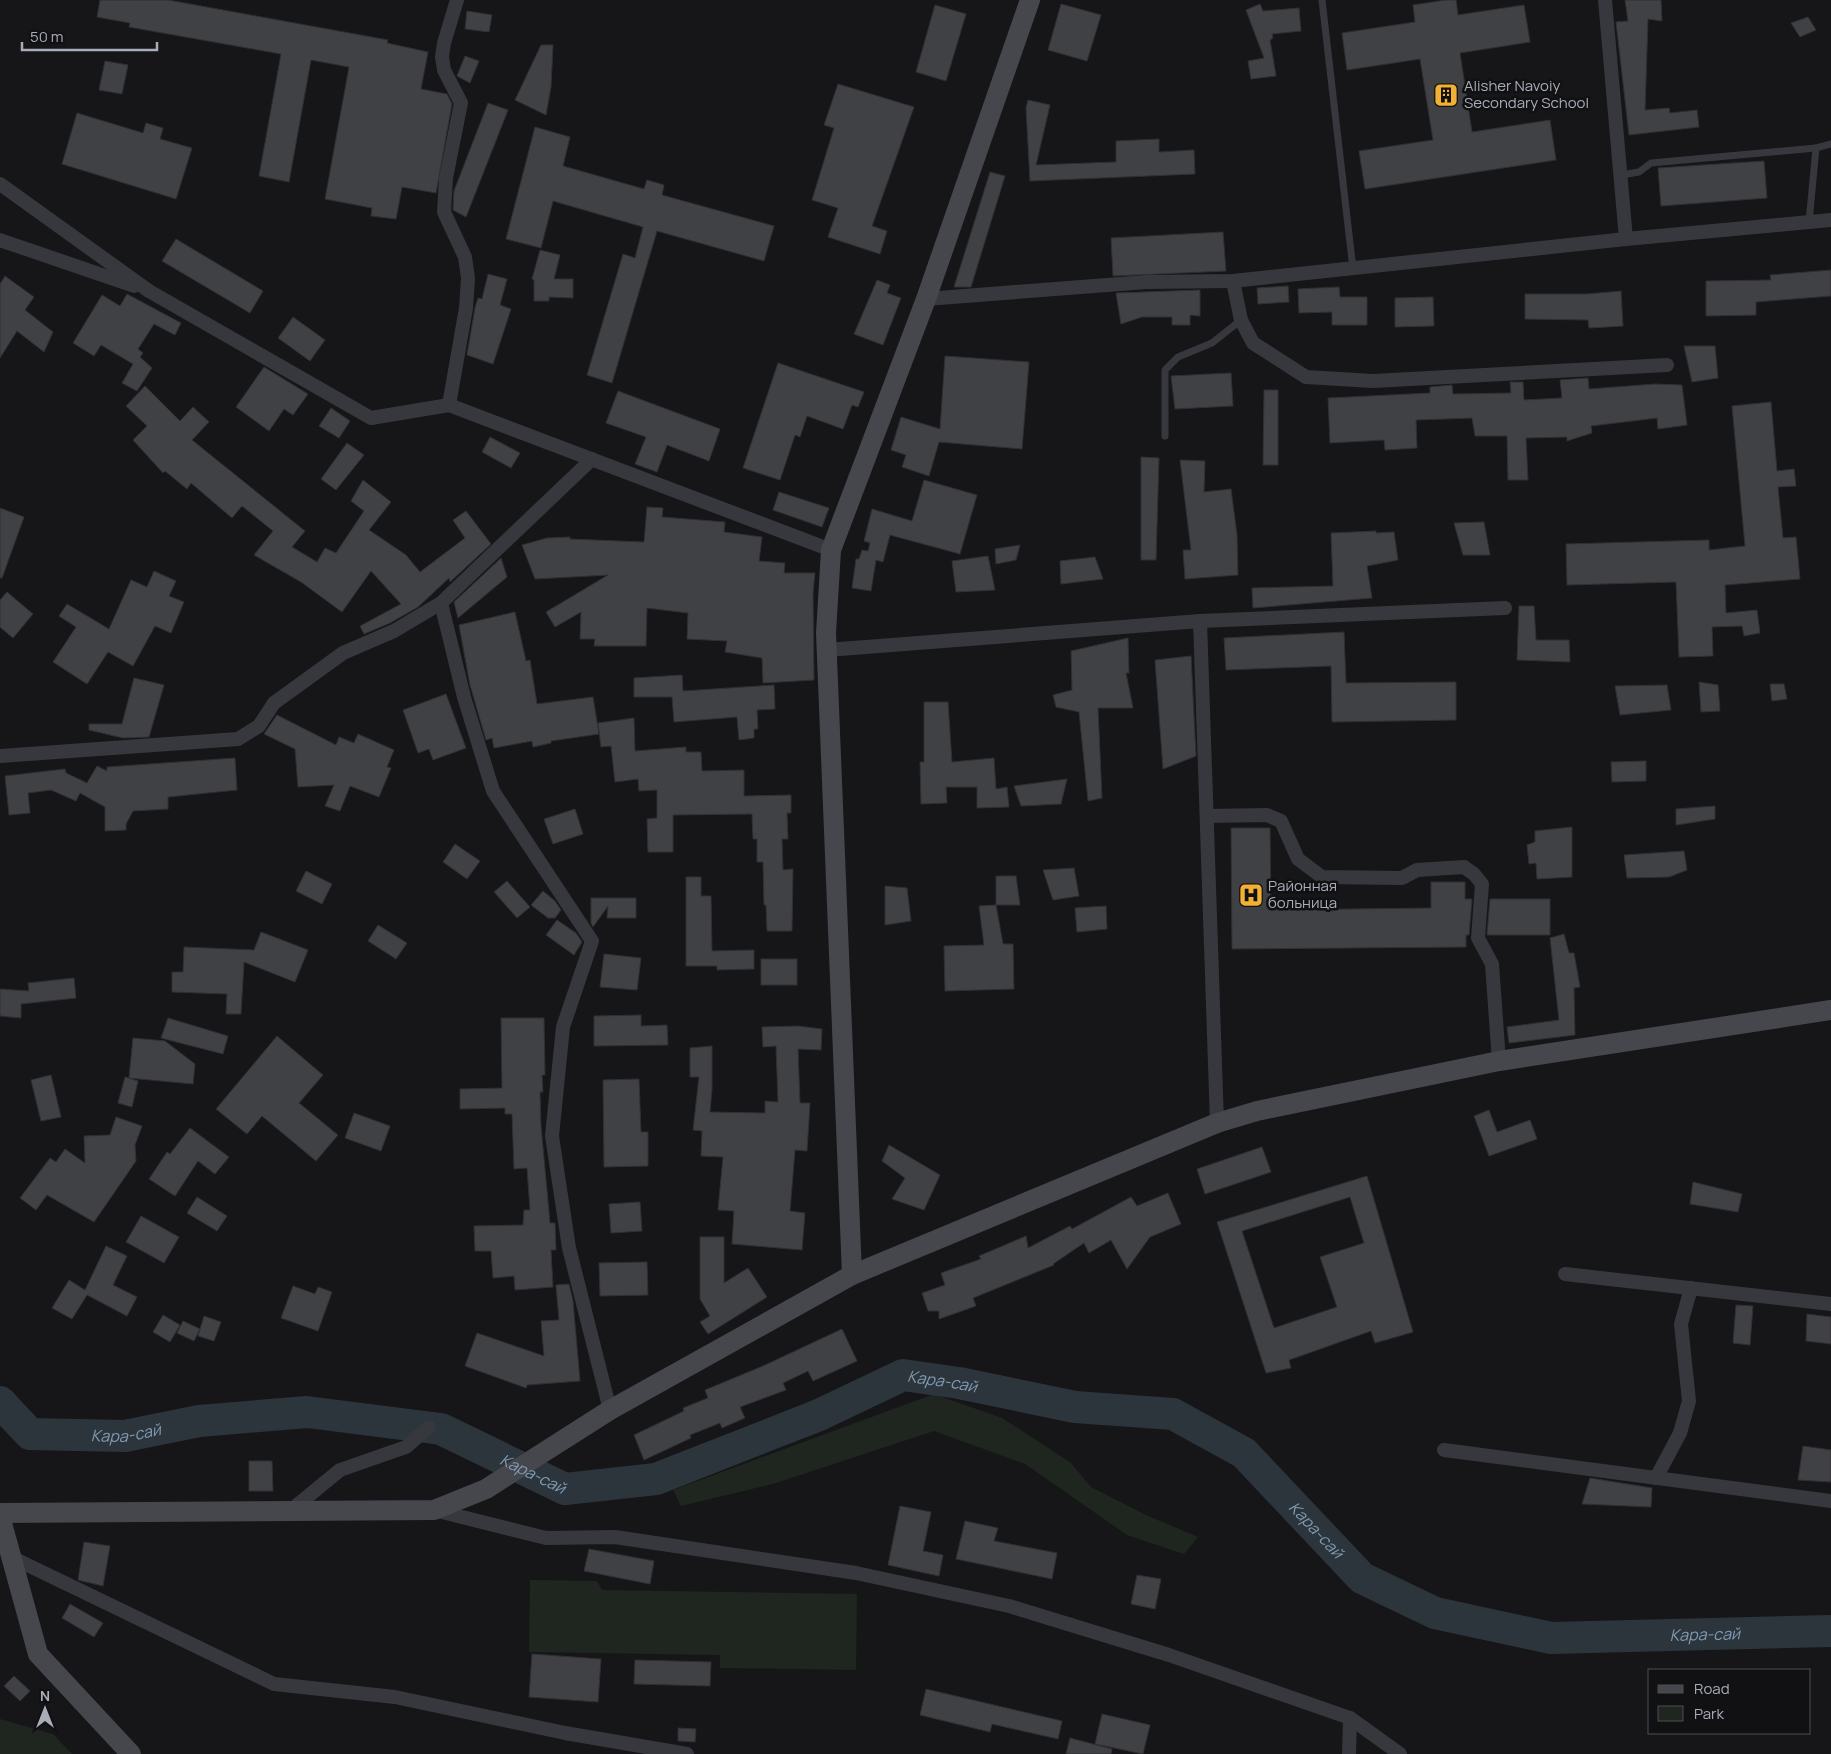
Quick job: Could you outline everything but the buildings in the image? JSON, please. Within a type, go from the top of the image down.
[{"type":"main road","points":[[852,1275],[826,632],[831,550],[926,299],[1030,0]]},
{"type":"main road","points":[[131,1754],[38,1654],[0,1514],[434,1510],[486,1489],[610,1410],[852,1275],[1217,1123],[1257,1111],[1499,1061],[1831,1010]]},
{"type":"street","points":[[449,405],[466,308],[468,278],[465,257],[444,212],[446,178],[461,103],[444,70],[442,57],[457,0]]},
{"type":"street","points":[[1605,0],[1626,239]]},
{"type":"street","points":[[0,184],[149,290],[371,418],[449,405],[831,550]]},
{"type":"street","points":[[926,299],[1146,282],[1233,281],[1626,239],[1831,220]]},
{"type":"street","points":[[0,240],[149,290]]},
{"type":"street","points":[[1233,281],[1241,320],[1253,344],[1306,377],[1373,381],[1667,365]]},
{"type":"street","points":[[0,756],[238,739],[259,726],[274,703],[343,653],[394,631],[441,603],[592,460]]},
{"type":"street","points":[[441,603],[464,696],[493,791],[592,941],[563,1027],[552,1136],[569,1248],[610,1410]]},
{"type":"street","points":[[827,650],[1200,621],[1505,608]]},
{"type":"street","points":[[1200,621],[1217,1123]]},
{"type":"street","points":[[1207,816],[1266,815],[1281,821],[1298,858],[1322,877],[1402,878],[1417,870],[1464,867],[1474,874],[1482,884],[1478,938],[1492,964],[1499,1061]]},
{"type":"street","points":[[1565,1274],[1831,1304]]},
{"type":"street","points":[[1656,1478],[1680,1432],[1689,1401],[1682,1324],[1691,1288]]},
{"type":"street","points":[[290,1511],[340,1470],[406,1447],[428,1427]]},
{"type":"street","points":[[1444,1450],[1831,1501]]},
{"type":"street","points":[[434,1510],[546,1538],[614,1537],[856,1574],[1009,1606],[1169,1655],[1350,1718],[1400,1754]]},
{"type":"street","points":[[13,1558],[274,1684],[395,1697],[564,1733],[687,1754]]},
{"type":"street","points":[[1349,1754],[1350,1718]]},
{"type":"lane","points":[[1322,0],[1353,269]]},
{"type":"lane","points":[[1621,176],[1639,172],[1651,162],[1816,148],[1831,144]]},
{"type":"lane","points":[[1809,222],[1816,148]]},
{"type":"lane","points":[[1165,436],[1165,370],[1178,357],[1212,344],[1241,320]]},
{"type":"green space","points":[[934,1394],[1002,1418],[1070,1462],[1091,1487],[1146,1515],[1198,1537],[1184,1554],[1127,1535],[1025,1464],[934,1431],[776,1483],[681,1506],[673,1490]]},
{"type":"green space","points":[[530,1580],[597,1581],[602,1590],[857,1594],[856,1670],[720,1668],[720,1655],[529,1652]]},
{"type":"green space","points":[[0,1719],[53,1734],[72,1754],[0,1754]]},
{"type":"waterway","name":"Кара-сай","points":[[0,1402],[30,1434],[125,1436],[199,1421],[307,1412],[441,1429],[565,1489],[656,1479],[819,1415],[903,1375],[959,1383],[1075,1407],[1173,1414],[1244,1453],[1362,1578],[1435,1613],[1551,1638],[1831,1631]]},
{"type":"place","name":"Alisher Navoiy Secondary School","points":[[1446,95]]},
{"type":"place","name":"Районная больница","points":[[1251,895]]}]
